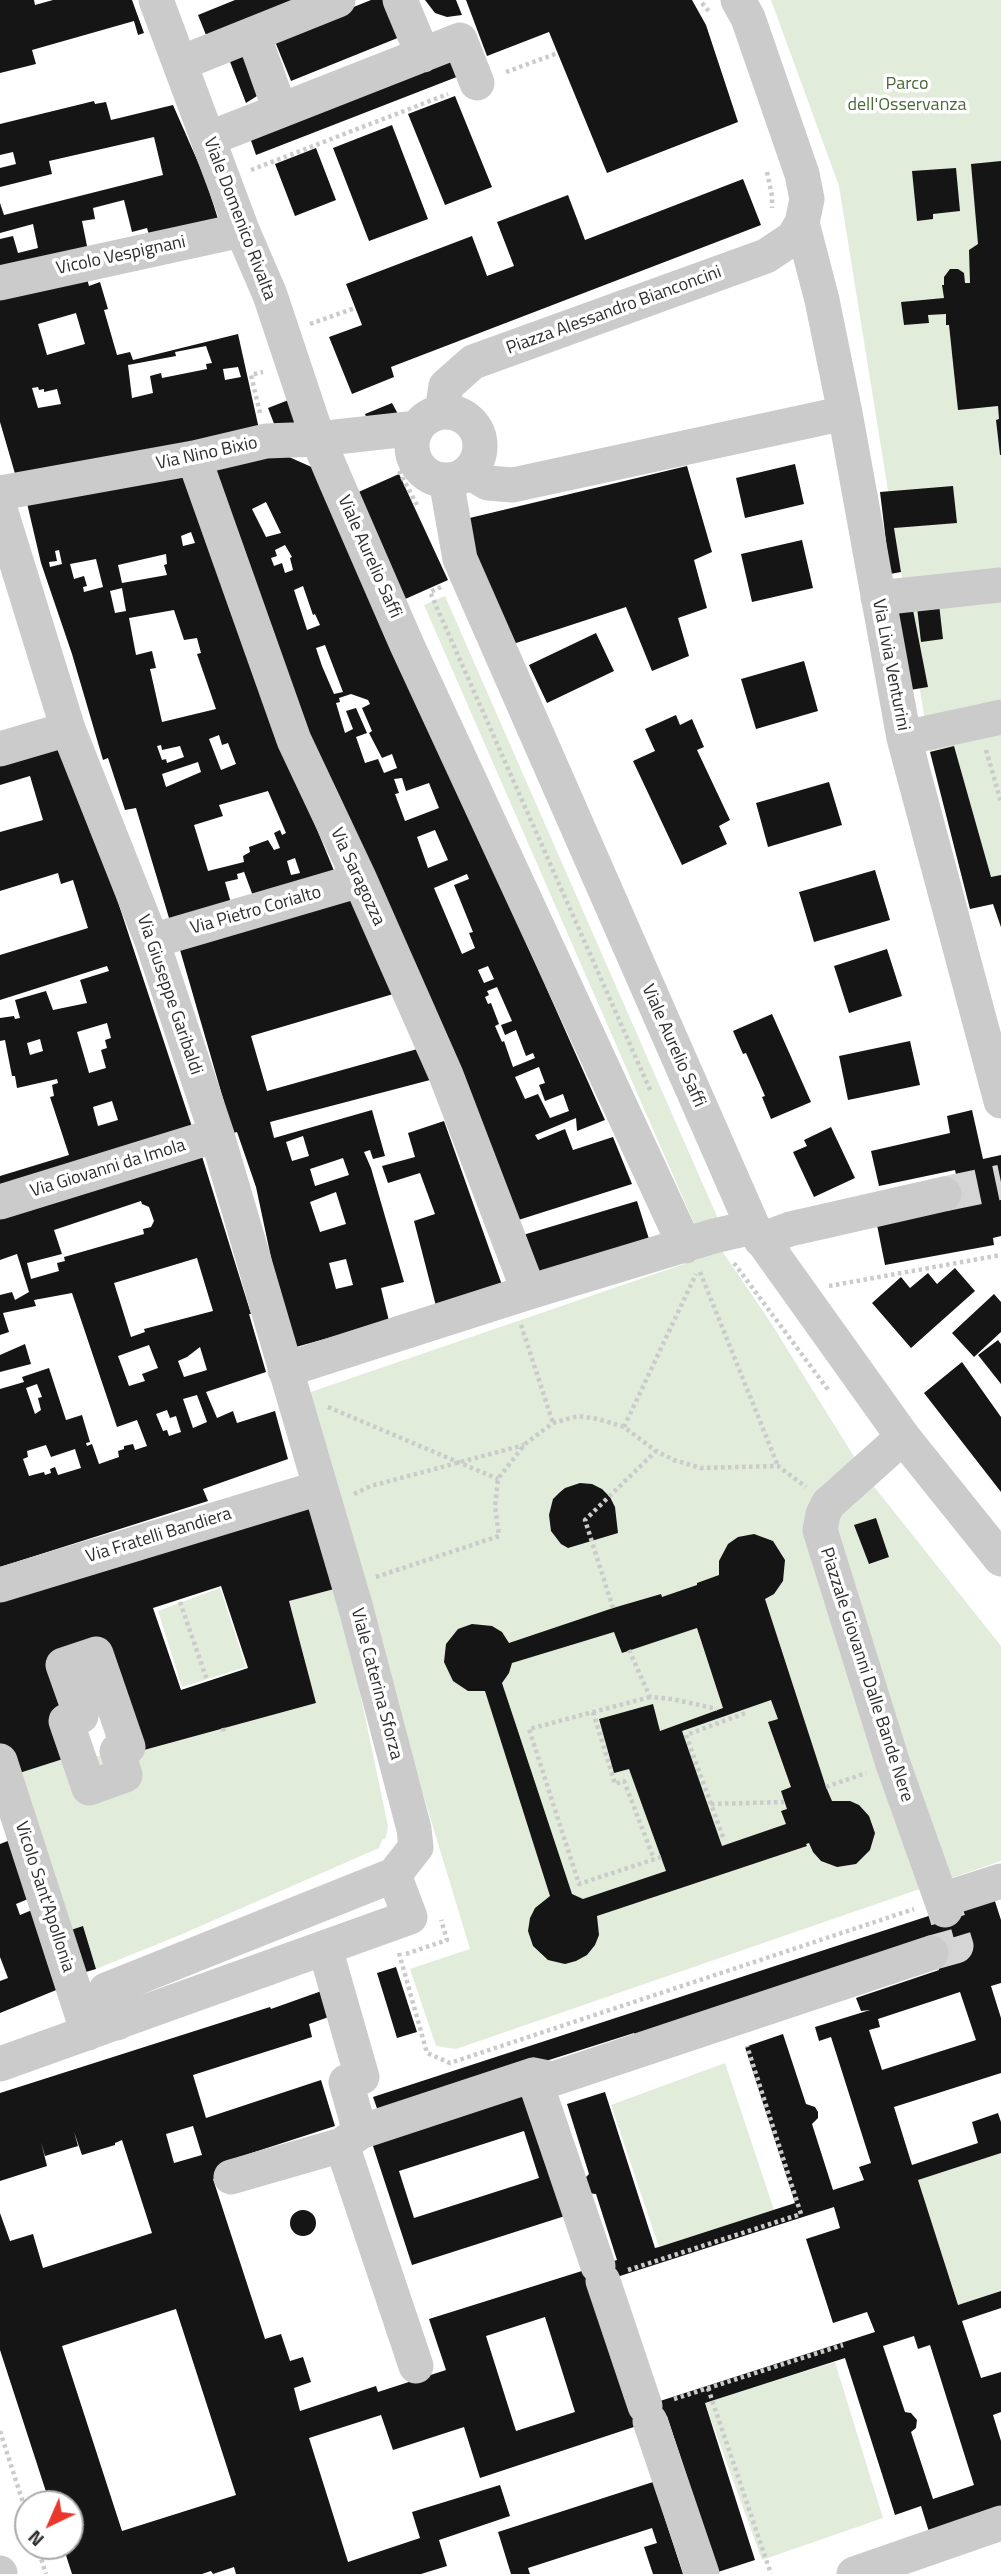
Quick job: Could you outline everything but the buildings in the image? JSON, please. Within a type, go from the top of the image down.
[{"type":"street","name":"Viale Domenico Rivalta","points":[[156,0],[242,230],[270,295],[318,439]]},
{"type":"street","points":[[181,63],[338,0]]},
{"type":"street","points":[[400,0],[423,55]]},
{"type":"street","name":"Via Livia Venturini","points":[[728,12],[748,18],[802,174],[807,199],[787,220],[822,300],[904,738],[1001,1101]]},
{"type":"street","points":[[253,34],[280,110]]},
{"type":"street","points":[[208,139],[460,40],[477,83]]},
{"type":"street","name":"Piazza Alessandro Bianconcini","points":[[787,220],[793,238],[766,256],[473,362],[446,386],[430,420],[413,439],[413,454],[422,470],[436,478],[457,476],[513,485],[845,413]]},
{"type":"street","name":"Vicolo Vespignani","points":[[0,283],[242,230]]},
{"type":"street","points":[[430,420],[456,413],[466,418],[479,435],[480,453],[457,476]]},
{"type":"street","name":"Via Nino Bixio","points":[[0,494],[194,458],[266,441],[318,439],[430,420]]},
{"type":"street","name":"Viale Aurelio Saffi","points":[[318,439],[407,645],[695,1263]]},
{"type":"street","name":"Via Saragozza","points":[[194,458],[294,740],[360,880],[446,1075],[525,1310]]},
{"type":"street","name":"Viale Aurelio Saffi","points":[[457,476],[460,559],[757,1234],[903,1437],[1001,1559]]},
{"type":"street","name":"Via Giuseppe Garibaldi","points":[[0,509],[68,729],[152,941],[217,1135],[321,1497]]},
{"type":"street","points":[[878,598],[1001,585]]},
{"type":"street","points":[[904,738],[989,720]]},
{"type":"street","points":[[0,749],[68,729]]},
{"type":"street","name":"Via Pietro Corialto","points":[[152,941],[360,880]]},
{"type":"street","name":"Via Giovanni da Imola","points":[[0,1202],[217,1135]]},
{"type":"street","points":[[285,1370],[525,1310],[695,1263],[757,1234],[944,1194]]},
{"type":"street","points":[[828,1504],[903,1437]]},
{"type":"street","name":"Via Fratelli Bandiera","points":[[0,1585],[321,1497]]},
{"type":"street","name":"Viale Caterina Sforza","points":[[321,1497],[349,1586],[414,1829],[416,1847],[394,1875]]},
{"type":"street","name":"Piazzale Giovanni Dalle Bande Nere","points":[[828,1504],[820,1530],[893,1764],[944,1905]]},
{"type":"street","name":"Vicolo Sant'Apollonia","points":[[0,1761],[103,2028]]},
{"type":"street","points":[[0,2064],[103,2028],[391,1925],[410,1917],[394,1875],[106,1990],[103,2028]]},
{"type":"street","points":[[944,1905],[1001,1881]]},
{"type":"street","points":[[325,1948],[362,2077],[346,2082],[351,2138],[416,2366]]},
{"type":"street","points":[[231,2178],[533,2075],[553,2079],[930,1953]]},
{"type":"street","points":[[533,2075],[655,2409],[702,2574]]},
{"type":"street","points":[[854,2574],[1001,2523]]},
{"type":"street","points":[[918,2574],[1001,2545]]},
{"type":"path","points":[[702,3],[728,12]]},
{"type":"path","points":[[224,180],[558,53]]},
{"type":"path","points":[[764,160],[772,196],[787,220]]},
{"type":"path","points":[[306,326],[355,308]]},
{"type":"path","points":[[266,441],[251,375],[293,362]]},
{"type":"path","points":[[399,471],[422,515]]},
{"type":"path","points":[[989,720],[1001,802]]},
{"type":"path","points":[[822,1287],[1001,1255]]},
{"type":"path","points":[[624,1427],[695,1263]]},
{"type":"path","points":[[695,1263],[778,1465],[828,1504]]},
{"type":"path","points":[[509,1332],[525,1310]]},
{"type":"path","points":[[525,1310],[552,1423]]},
{"type":"path","points":[[320,1403],[498,1479]]},
{"type":"path","points":[[349,1586],[499,1536],[495,1506],[498,1479],[525,1444],[552,1423],[578,1416],[598,1419],[624,1427],[656,1451],[674,1460],[701,1468],[778,1465]]},
{"type":"path","points":[[321,1497],[525,1444]]},
{"type":"path","points":[[613,1608],[585,1520],[656,1451]]},
{"type":"path","points":[[180,1602],[207,1680]]},
{"type":"path","points":[[629,1650],[650,1697]]},
{"type":"path","points":[[661,1857],[579,1884],[529,1729],[650,1697],[717,1709]]},
{"type":"path","points":[[593,1712],[615,1784],[633,1779]]},
{"type":"path","points":[[723,1837],[686,1735],[748,1712]]},
{"type":"path","points":[[825,1787],[893,1764]]},
{"type":"path","points":[[624,1781],[654,1859]]},
{"type":"path","points":[[711,1804],[784,1802]]},
{"type":"path","points":[[391,1925],[427,2053],[450,2063],[944,1905]]},
{"type":"path","points":[[605,2274],[801,2214],[747,2046]]},
{"type":"path","points":[[655,2409],[708,2388],[843,2345]]},
{"type":"path","points":[[708,2388],[771,2574]]},
{"type":"path","points":[[0,2431],[19,2490]]},
{"type":"green space","name":"Parco dell'Osservanza","points":[[771,0],[1001,0],[1001,929],[993,904],[970,909],[930,752],[839,186]]},
{"type":"green space","points":[[445,596],[719,1221],[697,1230],[424,605]]},
{"type":"green space","points":[[722,1251],[769,1320],[868,1479],[1001,1646],[1001,1861],[456,2049],[436,2046],[410,1969],[470,1949],[302,1395]]},
{"type":"green space","points":[[220,1588],[246,1667],[182,1687],[158,1611]]},
{"type":"green space","points":[[338,1588],[388,1826],[386,1838],[382,1840],[379,1848],[96,1969],[83,1927],[59,1934],[10,1776],[74,1755],[75,1758],[133,1753],[316,1703],[289,1601]]},
{"type":"green space","points":[[725,2063],[774,2210],[659,2247],[611,2105]]},
{"type":"green space","points":[[1001,2153],[1001,2291],[958,2305],[918,2180]]},
{"type":"green space","points":[[835,2362],[883,2518],[762,2560],[705,2403]]},
{"type":"tunnel","points":[[944,1194],[1001,1182]]},
{"type":"tunnel","points":[[931,1953],[956,1946],[945,1910]]}]
